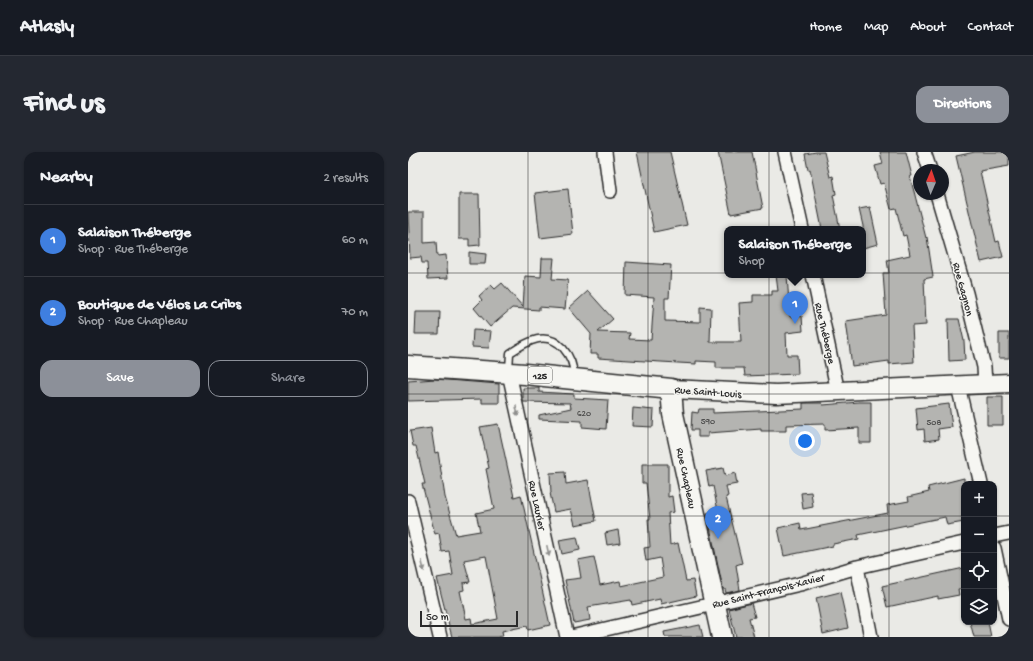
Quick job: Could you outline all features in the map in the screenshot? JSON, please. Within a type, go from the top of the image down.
[{"type":"main road","name":"Rue Saint-Louis","points":[[408,366],[509,372],[671,389],[763,394],[1009,384]]},
{"type":"main road","name":"Rue Chapleau","points":[[671,389],[673,414],[722,637]]},
{"type":"street","points":[[605,152],[610,192]]},
{"type":"street","points":[[785,152],[801,226]]},
{"type":"street","points":[[924,152],[928,164]]},
{"type":"street","name":"Rue Gagnon","points":[[939,200],[966,293],[984,367],[985,385]]},
{"type":"street","name":"Rue Théberge","points":[[814,278],[838,392]]},
{"type":"street","name":"Rue Laurier","points":[[509,372],[567,637]]},
{"type":"street","points":[[958,386],[980,481]]},
{"type":"street","points":[[408,501],[440,637]]},
{"type":"street","points":[[997,535],[1009,533]]},
{"type":"street","name":"Rue Saint-François-Xavier","points":[[571,637],[800,584],[857,567],[961,544]]},
{"type":"street","points":[[995,553],[1009,619]]},
{"type":"street","points":[[857,567],[871,637]]},
{"type":"lane","points":[[509,372],[510,353],[526,342],[543,338],[556,341],[568,353],[574,370],[574,378]]},
{"type":"building","points":[[637,152],[670,152],[687,225],[654,232]]},
{"type":"building","points":[[718,152],[752,152],[763,208],[731,214]]},
{"type":"building","points":[[824,152],[830,177],[833,176],[836,194],[833,195],[839,226],[821,226],[810,169],[808,170],[805,154]]},
{"type":"building","points":[[880,152],[906,152],[912,176],[910,176],[913,188],[913,200],[916,200],[926,238],[927,237],[933,277],[924,279],[926,325],[912,326],[914,362],[889,364],[889,361],[852,366],[846,321],[886,315],[883,273],[889,273],[887,260],[910,255],[906,235],[903,236],[896,208],[891,209],[884,183],[880,184],[875,166],[883,164]]},
{"type":"building","points":[[975,152],[1009,152],[1009,166],[980,171],[996,242],[999,241],[1003,257],[981,262],[956,156]]},
{"type":"building","points":[[568,189],[573,234],[540,238],[535,193]]},
{"type":"building","points":[[459,194],[479,194],[480,245],[469,246],[469,239],[459,239]]},
{"type":"building","points":[[870,207],[878,244],[866,247],[866,226],[863,226],[859,209]]},
{"type":"building","points":[[408,212],[424,212],[424,243],[436,242],[437,256],[446,255],[448,278],[428,279],[427,263],[422,263],[421,257],[410,258]]},
{"type":"building","points":[[469,252],[486,254],[485,264],[469,264]]},
{"type":"building","points":[[542,258],[554,258],[552,279],[568,280],[565,309],[539,307],[539,310],[512,308],[490,327],[474,308],[482,300],[479,296],[491,285],[495,289],[502,283],[523,307],[525,276],[541,277]]},
{"type":"building","points":[[626,262],[671,265],[669,298],[665,298],[665,321],[700,322],[700,307],[711,308],[710,342],[741,342],[739,303],[753,302],[753,295],[772,295],[772,291],[778,291],[776,278],[787,278],[790,317],[802,316],[803,331],[786,333],[787,355],[797,355],[798,374],[745,376],[744,368],[716,368],[716,362],[696,361],[696,364],[598,358],[598,354],[590,354],[591,334],[569,308],[588,291],[613,319],[598,332],[630,333],[629,339],[651,340],[654,297],[625,295]]},
{"type":"building","points":[[416,312],[440,312],[439,334],[415,334]]},
{"type":"building","points":[[948,319],[959,319],[964,341],[965,360],[949,361]]},
{"type":"building","points":[[473,330],[491,331],[489,348],[472,347]]},
{"type":"building","points":[[999,333],[1009,333],[1009,358],[999,358]]},
{"type":"building","points":[[435,379],[499,384],[499,403],[482,403],[482,399],[408,401],[408,381]]},
{"type":"building","points":[[523,388],[539,388],[539,392],[574,394],[574,398],[608,400],[606,429],[582,427],[582,421],[539,419],[539,415],[571,408],[570,403],[523,402]]},
{"type":"building","points":[[987,397],[1003,397],[1003,425],[987,425]]},
{"type":"building","points":[[871,402],[871,443],[859,443],[859,428],[825,430],[825,424],[786,425],[786,431],[761,431],[761,429],[708,433],[708,437],[698,437],[698,430],[691,430],[692,412],[698,413],[699,409],[713,409],[713,413],[803,409],[803,403],[822,403],[823,405]]},
{"type":"building","points":[[949,404],[952,427],[938,429],[939,439],[925,441],[924,429],[918,430],[916,408]]},
{"type":"building","points":[[633,408],[654,410],[653,427],[632,426]]},
{"type":"building","points":[[498,424],[514,497],[521,495],[550,625],[528,630],[527,626],[502,631],[503,636],[497,637],[452,637],[437,578],[453,575],[449,551],[442,552],[439,533],[435,534],[422,484],[425,484],[416,446],[413,446],[410,431],[431,428],[435,453],[438,452],[445,497],[456,535],[480,531],[476,513],[494,509],[486,469],[489,468],[480,427]],"holes":[[[486,556],[498,619],[472,624],[471,618],[466,619],[460,591],[464,590],[463,583],[470,582],[464,560]]]},
{"type":"building","points":[[642,464],[668,464],[668,497],[672,496],[674,512],[668,513],[670,545],[678,543],[686,581],[693,580],[696,596],[661,604],[660,599],[632,605],[631,600],[588,607],[590,620],[574,623],[565,580],[581,578],[578,560],[594,557],[600,585],[620,581],[621,586],[663,577],[660,558],[646,561],[644,548],[650,547],[648,519],[650,519],[646,483],[642,483]]},
{"type":"building","points":[[723,468],[725,476],[735,473],[737,484],[726,486],[728,496],[726,497],[742,563],[736,565],[740,590],[726,593],[725,589],[723,589],[707,513],[718,511],[713,486],[709,487],[706,471]]},
{"type":"building","points":[[565,472],[566,484],[588,480],[596,521],[575,525],[571,509],[554,512],[550,493],[550,473]]},
{"type":"building","points":[[964,478],[964,481],[961,481],[961,523],[947,525],[945,517],[858,535],[859,539],[784,556],[778,528],[800,523],[801,530],[888,513],[887,505],[909,501],[908,497],[929,492],[928,487]]},
{"type":"building","points":[[811,492],[813,507],[803,509],[801,493]]},
{"type":"building","points":[[618,530],[620,543],[607,545],[605,533]]},
{"type":"building","points":[[577,537],[580,550],[562,554],[559,540]]},
{"type":"building","points":[[961,569],[961,588],[958,589],[959,595],[938,599],[938,596],[887,607],[882,586]]},
{"type":"building","points":[[840,592],[848,628],[823,634],[816,598]]},
{"type":"building","points":[[751,603],[755,617],[749,618],[754,637],[736,637],[729,609]]},
{"type":"building","points":[[700,625],[703,637],[665,637],[664,632]]},
{"type":"building","points":[[971,625],[989,625],[991,637],[974,637]]},
{"type":"place","name":"Salaison Théberge","points":[[795,324]]},
{"type":"place","name":"Boutique de Vélos La Cribs","points":[[718,539]]}]
